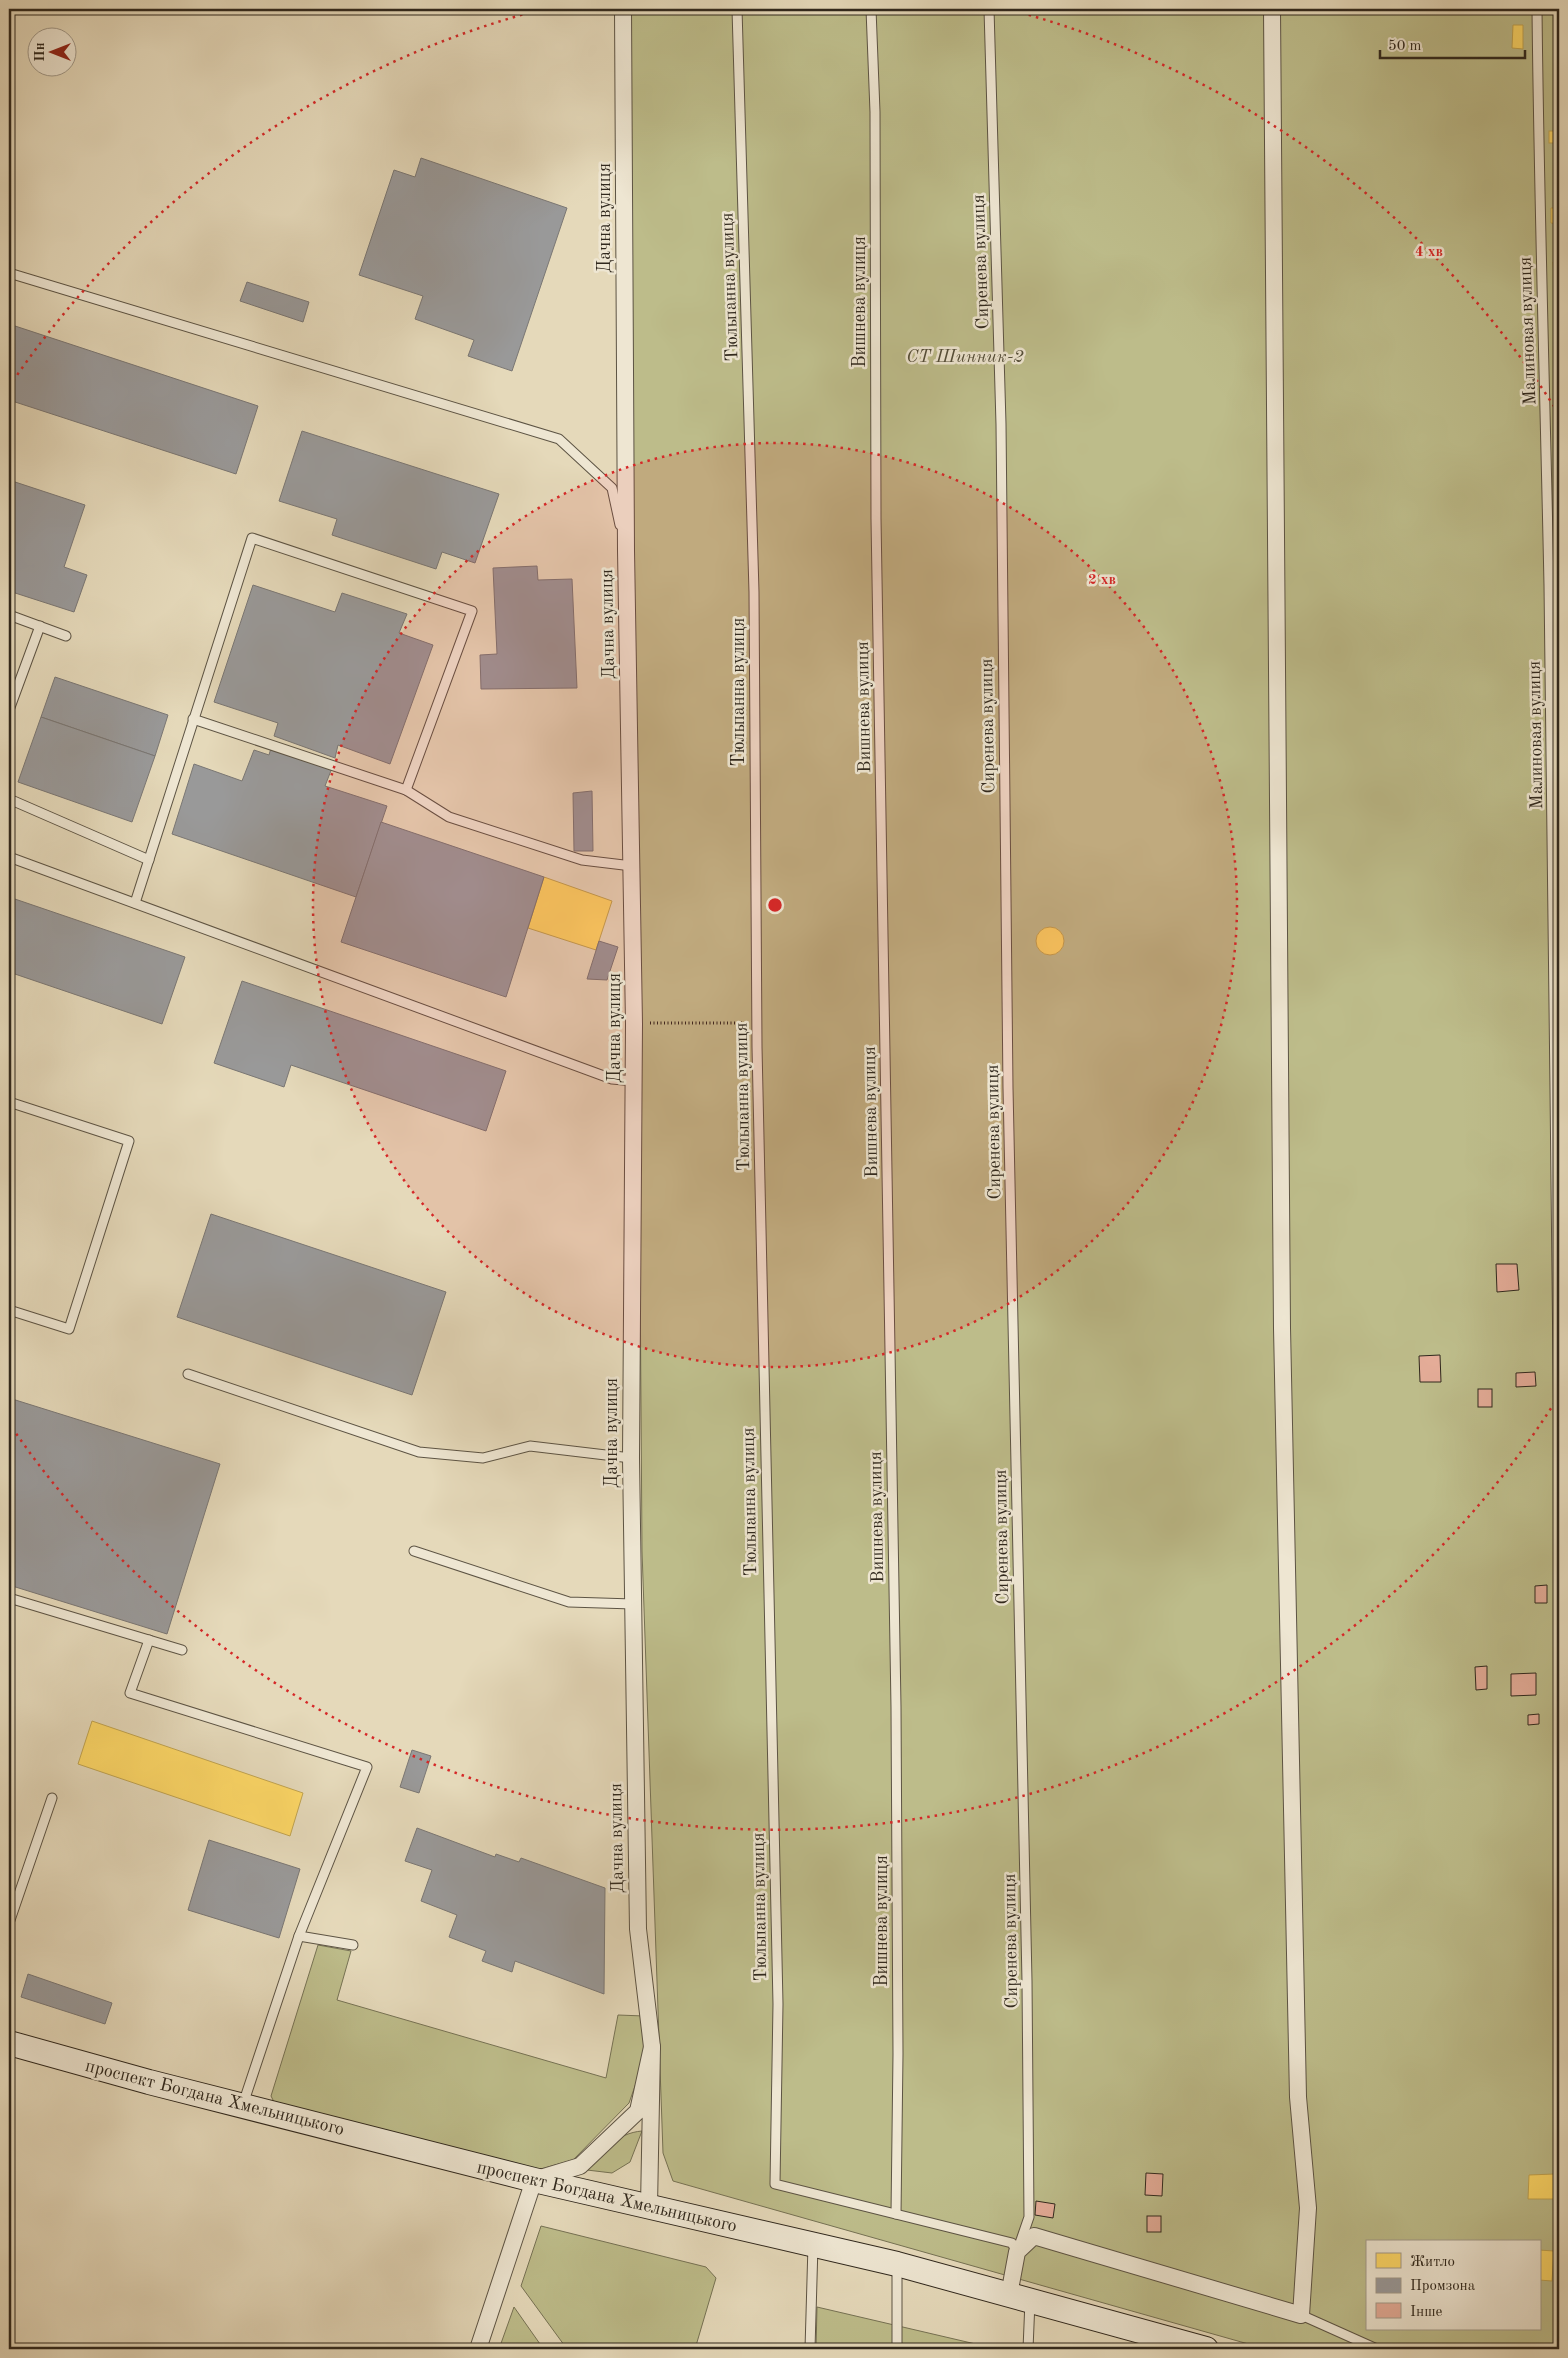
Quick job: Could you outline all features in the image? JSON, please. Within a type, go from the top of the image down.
[{"type":"main road","name":"проспект Богдана Хмельницького","points":[[9,2043],[534,2180],[897,2264],[1206,2349]]},
{"type":"street","name":"Дачна вулиця","points":[[623,9],[626,551],[634,1024],[631,1458],[633,1604],[638,1929],[652,2047]]},
{"type":"street","points":[[1019,2298],[1017,2252],[1034,2236],[1301,2315],[1308,2208],[1298,2097],[1282,1328],[1272,9]]},
{"type":"street","points":[[478,2349],[534,2180],[580,2166],[638,2111],[652,2047]]},
{"type":"street","points":[[649,2206],[652,2047]]},
{"type":"lane","name":"Тюльпанна вулиця","points":[[737,9],[754,592],[757,1023],[769,1696],[778,2004],[775,2184],[896,2214]]},
{"type":"lane","name":"Вишнева вулиця","points":[[871,9],[875,112],[876,519],[896,1707],[898,2054],[896,2214]]},
{"type":"lane","name":"Сиренева вулиця","points":[[989,9],[1001,424],[1008,1088],[1028,2001],[1029,2217],[1017,2252]]},
{"type":"lane","name":"Малиновая вулиця","points":[[1537,9],[1538,187],[1545,411],[1555,987],[1559,1462]]},
{"type":"lane","points":[[9,273],[560,439],[612,488],[626,551]]},
{"type":"lane","points":[[135,903],[252,538],[472,611],[406,790]]},
{"type":"lane","points":[[9,615],[66,636]]},
{"type":"lane","points":[[9,710],[40,626]]},
{"type":"lane","points":[[193,719],[406,790],[449,817],[582,860],[632,866]]},
{"type":"lane","points":[[9,799],[148,860]]},
{"type":"lane","points":[[9,857],[612,1079],[634,1081]]},
{"type":"lane","points":[[9,1102],[129,1141],[69,1329],[9,1310]]},
{"type":"lane","points":[[188,1374],[419,1452],[483,1458],[530,1446],[631,1458]]},
{"type":"lane","points":[[414,1552],[569,1602],[633,1604]]},
{"type":"lane","points":[[9,1598],[182,1650]]},
{"type":"lane","points":[[150,1640],[130,1693],[367,1768],[299,1936],[243,2105]]},
{"type":"lane","points":[[9,1923],[52,1798]]},
{"type":"lane","points":[[299,1936],[353,1945]]},
{"type":"lane","points":[[896,2214],[1012,2243],[1017,2252]]},
{"type":"lane","points":[[810,2349],[813,2244]]},
{"type":"lane","points":[[897,2264],[897,2349]]},
{"type":"lane","points":[[1019,2298],[1028,2349]]},
{"type":"lane","points":[[1301,2315],[1377,2349]]},
{"type":"path","points":[[634,1024],[757,1023]]},
{"type":"green space","name":"СТ Шинник-2","points":[[622,9],[1559,9],[1559,2349],[1266,2349],[673,2181],[663,2153],[642,1551],[638,969]]},
{"type":"green space","points":[[318,1945],[351,1951],[337,2000],[606,2078],[618,2015],[644,2016],[646,2055],[629,2103],[573,2160],[533,2171],[277,2108],[271,2096]]},
{"type":"green space","points":[[642,2131],[630,2162],[612,2173],[587,2170],[618,2139],[633,2132]]},
{"type":"green space","points":[[541,2226],[706,2267],[716,2278],[695,2349],[567,2349],[521,2286]]},
{"type":"green space","points":[[514,2307],[540,2344],[542,2349],[499,2349]]},
{"type":"green space","points":[[817,2307],[997,2349],[816,2349]]},
{"type":"building: Житло","points":[[1512,9],[1528,9],[1528,13],[1512,14]]},
{"type":"building: Житло","points":[[1513,25],[1523,25],[1523,49],[1512,48]]},
{"type":"building: Житло","points":[[1549,131],[1559,131],[1559,143],[1549,143]]},
{"type":"building: Житло","points":[[1551,208],[1559,208],[1559,224],[1551,223]]},
{"type":"building: Житло","points":[[1553,262],[1559,262],[1559,297],[1555,297]]},
{"type":"building: Житло","points":[[544,877],[612,901],[596,950],[528,928]]},
{"type":"building: Житло","points":[[1050,927],[1060,931],[1064,941],[1060,951],[1050,955],[1040,951],[1036,941],[1040,931]]},
{"type":"building: Житло","points":[[92,1721],[303,1793],[290,1836],[78,1764]]},
{"type":"building: Житло","points":[[1554,2174],[1554,2199],[1528,2199],[1529,2175]]},
{"type":"building: Житло","points":[[1540,2250],[1554,2251],[1552,2281],[1540,2280]]},
{"type":"building: Промзона","points":[[421,158],[567,208],[512,371],[468,356],[474,340],[415,319],[423,296],[359,275],[394,170],[415,177]]},
{"type":"building: Промзона","points":[[247,282],[309,302],[303,322],[240,301]]},
{"type":"building: Промзона","points":[[9,324],[258,406],[236,474],[9,400]]},
{"type":"building: Промзона","points":[[302,431],[499,494],[475,563],[442,552],[436,569],[332,535],[337,519],[279,501]]},
{"type":"building: Промзона","points":[[9,480],[85,505],[64,567],[87,575],[74,612],[9,591]]},
{"type":"building: Промзона","points":[[537,566],[538,580],[572,579],[577,688],[481,689],[480,655],[497,654],[493,568]]},
{"type":"building: Промзона","points":[[253,585],[335,612],[342,593],[407,614],[399,633],[433,645],[390,764],[338,745],[335,758],[274,736],[278,723],[214,702]]},
{"type":"building: Промзона","points":[[55,677],[168,715],[155,756],[41,717]]},
{"type":"building: Промзона","points":[[41,717],[155,756],[132,822],[18,782]]},
{"type":"building: Промзона","points":[[271,748],[332,768],[325,786],[387,806],[356,897],[172,834],[194,764],[242,781],[254,750],[269,755]]},
{"type":"building: Промзона","points":[[592,791],[593,851],[574,851],[573,793]]},
{"type":"building: Промзона","points":[[381,822],[544,877],[506,997],[341,942]]},
{"type":"building: Промзона","points":[[9,897],[185,957],[162,1024],[9,972]]},
{"type":"building: Промзона","points":[[599,941],[618,947],[607,980],[587,979]]},
{"type":"building: Промзона","points":[[242,981],[506,1071],[486,1131],[291,1065],[284,1087],[214,1063]]},
{"type":"building: Промзона","points":[[211,1214],[446,1292],[412,1395],[177,1317]]},
{"type":"building: Промзона","points":[[9,1398],[220,1464],[167,1634],[9,1585]]},
{"type":"building: Промзона","points":[[412,1750],[431,1756],[419,1793],[400,1787]]},
{"type":"building: Промзона","points":[[417,1828],[495,1857],[496,1854],[519,1862],[521,1858],[605,1888],[604,1994],[515,1961],[512,1972],[482,1961],[486,1951],[449,1937],[457,1915],[421,1901],[432,1870],[405,1861]]},
{"type":"building: Промзона","points":[[209,1840],[300,1869],[279,1938],[188,1910]]},
{"type":"building: Промзона","points":[[28,1974],[112,2003],[105,2024],[21,1997]]},
{"type":"building: Інше","points":[[1496,1264],[1517,1264],[1519,1290],[1497,1292]]},
{"type":"building: Інше","points":[[1440,1355],[1441,1382],[1420,1382],[1419,1356]]},
{"type":"building: Інше","points":[[1535,1372],[1536,1386],[1516,1387],[1516,1373]]},
{"type":"building: Інше","points":[[1478,1389],[1492,1389],[1492,1407],[1478,1407]]},
{"type":"building: Інше","points":[[1547,1585],[1547,1603],[1535,1603],[1535,1586]]},
{"type":"building: Інше","points":[[1487,1666],[1487,1689],[1476,1690],[1475,1667]]},
{"type":"building: Інше","points":[[1536,1673],[1536,1695],[1511,1696],[1511,1674]]},
{"type":"building: Інше","points":[[1539,1714],[1539,1724],[1528,1725],[1528,1715]]},
{"type":"building: Інше","points":[[1146,2173],[1163,2174],[1162,2196],[1145,2195]]},
{"type":"building: Інше","points":[[1036,2201],[1055,2204],[1053,2218],[1035,2215]]},
{"type":"building: Інше","points":[[1147,2216],[1161,2216],[1161,2232],[1147,2232]]}]
